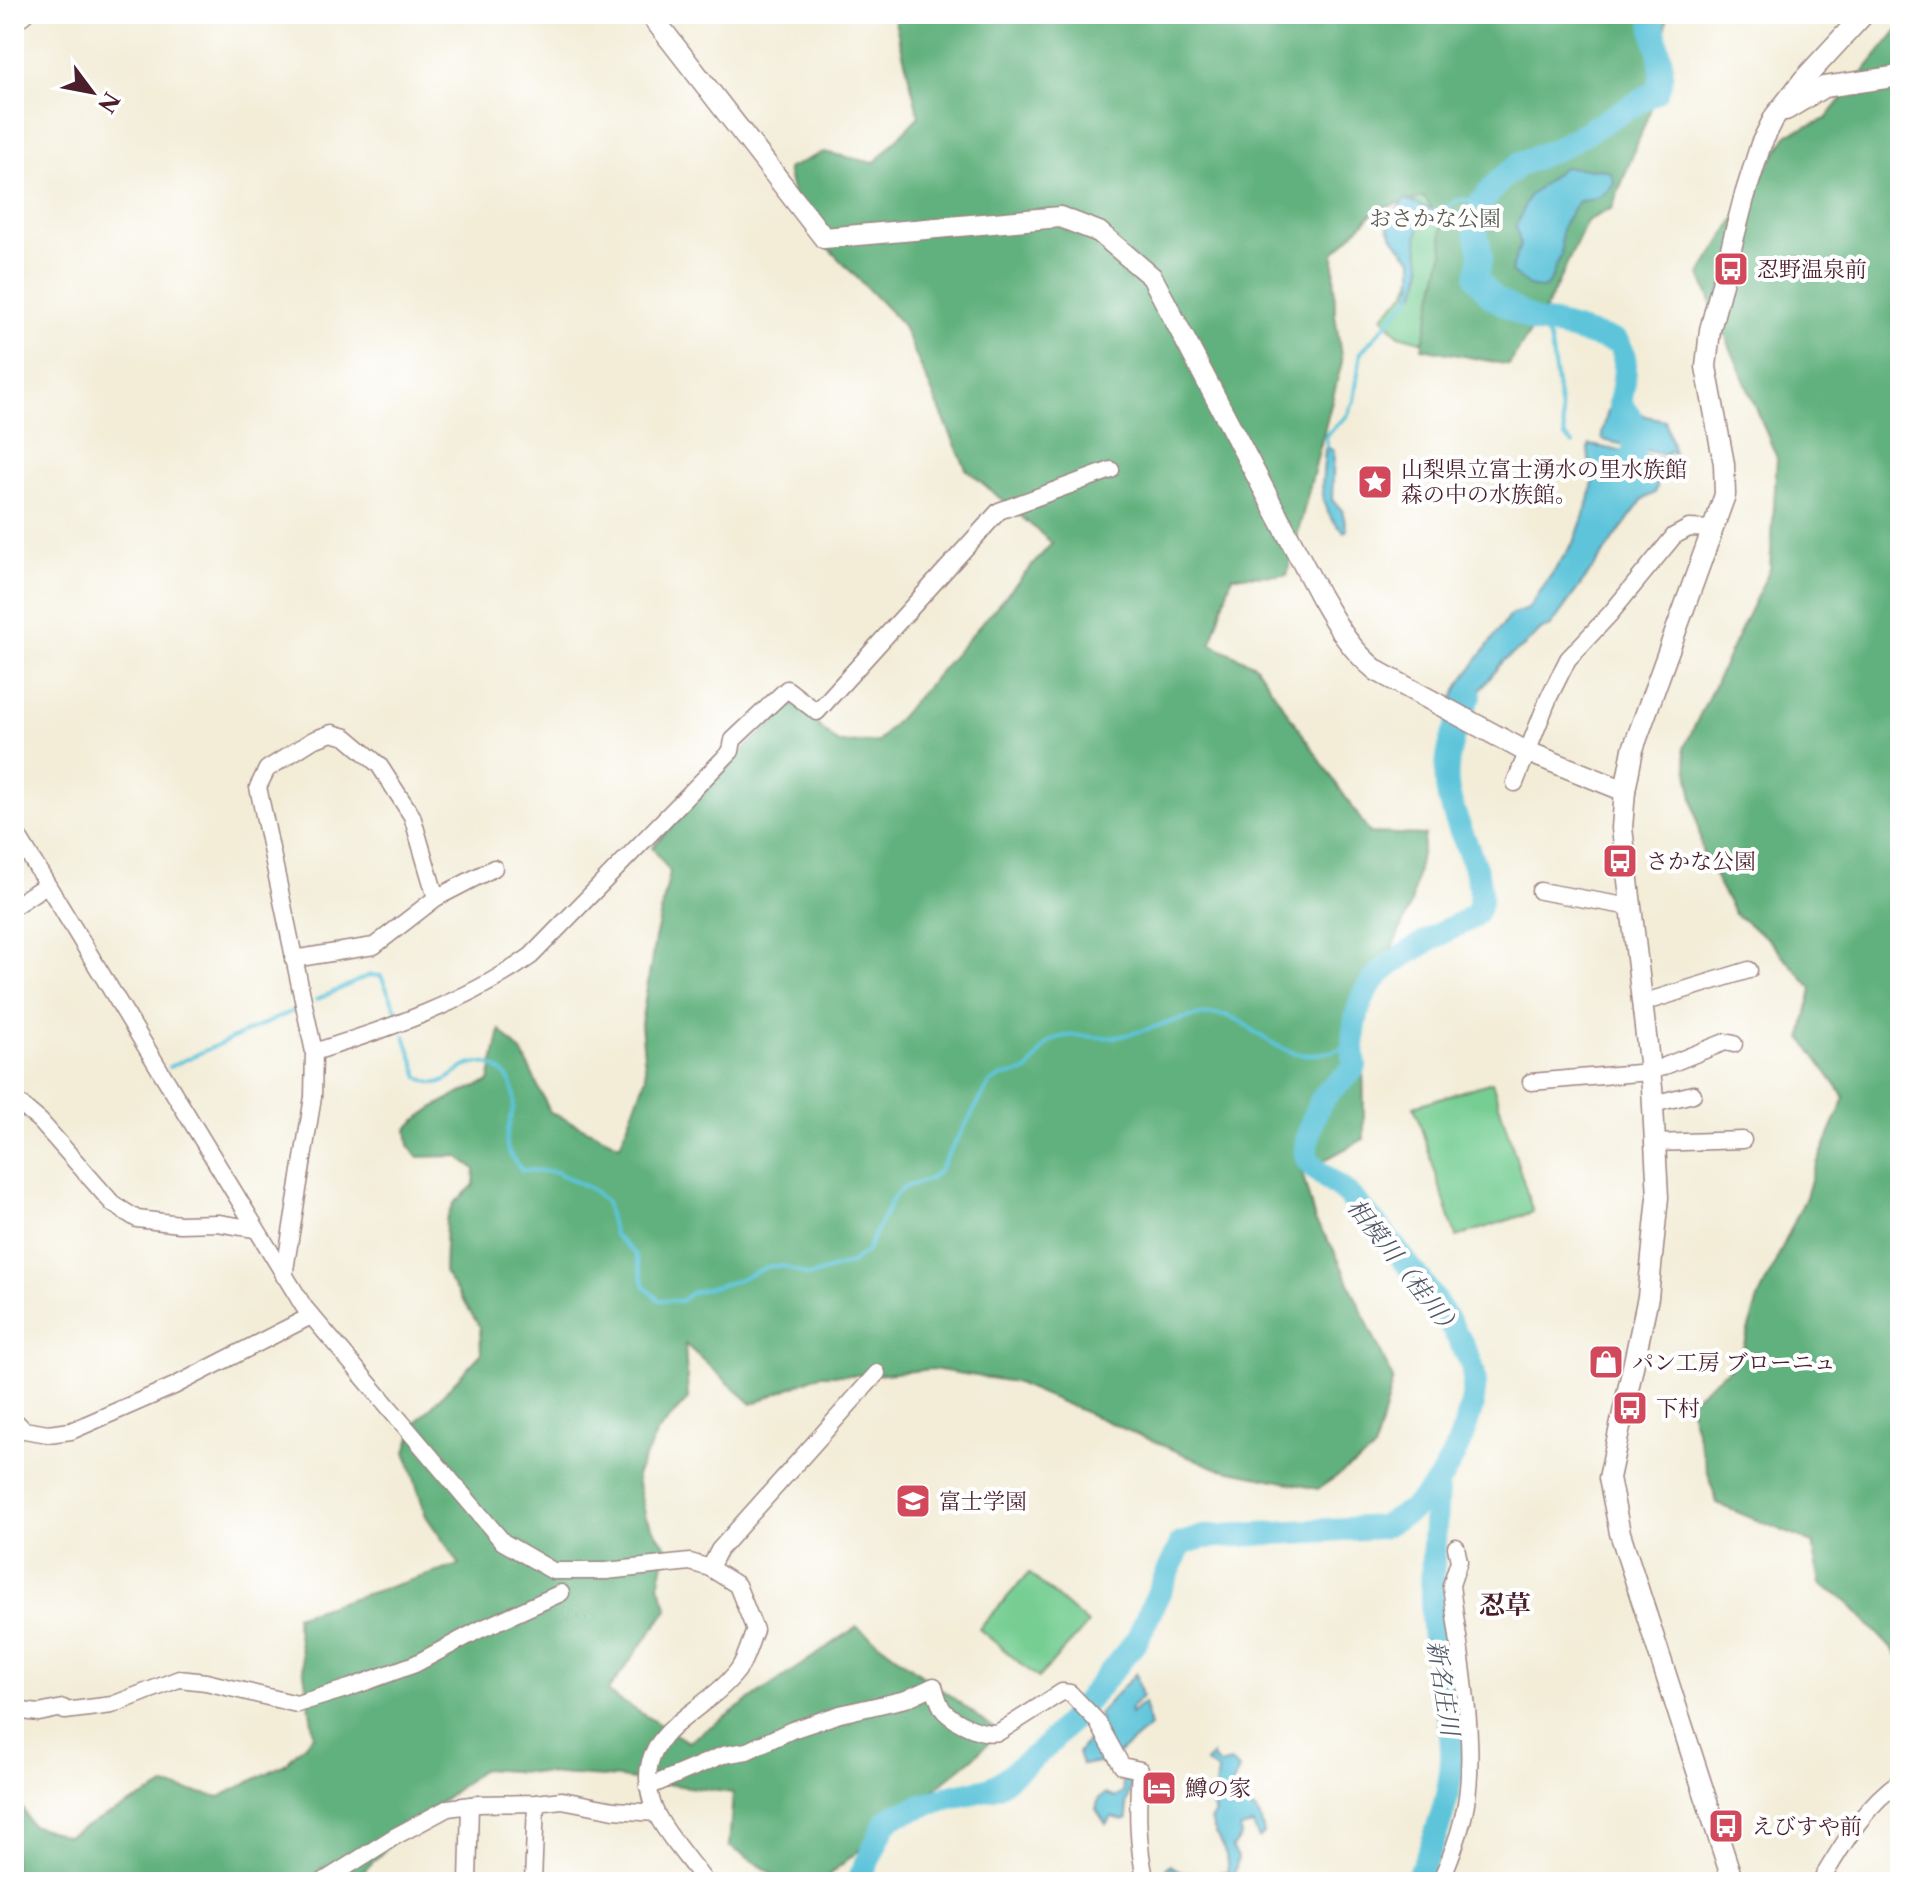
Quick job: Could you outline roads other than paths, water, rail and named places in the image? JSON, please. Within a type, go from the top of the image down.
[{"type":"street","points":[[14,23],[25,14]]},
{"type":"street","points":[[650,14],[824,238],[1060,217],[1099,232],[1152,277],[1345,640],[1357,655],[1377,671],[1526,751],[1625,791]]},
{"type":"street","points":[[1733,1882],[1620,1533],[1609,1478],[1648,1297],[1658,1197],[1650,1072],[1622,828],[1633,749],[1725,495],[1724,464],[1706,367],[1710,330],[1744,198],[1761,144],[1775,116],[1864,14]]},
{"type":"street","points":[[1775,116],[1824,87],[1900,76]]},
{"type":"street","points":[[314,1052],[407,1023],[508,972],[531,956],[731,751],[733,740],[787,689],[817,712],[999,511],[1111,470]]},
{"type":"street","points":[[1515,783],[1549,697],[1568,659],[1610,614],[1674,536],[1689,528],[1714,529]]},
{"type":"street","points":[[284,1276],[313,1097],[314,1052],[258,787],[267,769],[313,740],[332,733],[346,737],[379,765],[412,816],[436,898]]},
{"type":"street","points":[[14,830],[255,1229],[311,1316],[503,1542],[553,1571],[606,1571],[690,1562],[710,1568],[737,1585],[755,1630],[739,1669],[664,1734],[652,1756],[647,1774],[656,1813],[705,1882]]},
{"type":"street","points":[[293,959],[374,946],[436,898],[494,868]]},
{"type":"street","points":[[14,906],[46,885]]},
{"type":"street","points":[[1540,891],[1631,907]]},
{"type":"street","points":[[1642,1003],[1749,970]]},
{"type":"street","points":[[1531,1082],[1650,1072],[1725,1042],[1734,1044]]},
{"type":"street","points":[[1653,1104],[1693,1094]]},
{"type":"street","points":[[14,1099],[40,1121],[113,1204],[137,1219],[180,1224],[218,1223],[255,1229]]},
{"type":"street","points":[[1655,1143],[1743,1140]]},
{"type":"street","points":[[14,1420],[24,1430],[48,1434],[71,1431],[174,1386],[311,1316]]},
{"type":"street","points":[[710,1568],[719,1550],[877,1373]]},
{"type":"street","points":[[1440,1882],[1464,1817],[1468,1782],[1469,1737],[1451,1585],[1459,1561],[1456,1547]]},
{"type":"street","points":[[14,1710],[39,1713],[112,1705],[179,1679],[206,1682],[297,1704],[415,1664],[479,1630],[561,1593]]},
{"type":"street","points":[[648,1787],[723,1755],[747,1751],[792,1730],[840,1714],[906,1699],[934,1686],[943,1710],[978,1731],[990,1734],[999,1732],[1062,1692],[1070,1693],[1097,1721],[1122,1766],[1140,1770],[1136,1814],[1139,1854],[1146,1882]]},
{"type":"street","points":[[1820,1882],[1862,1817],[1883,1793],[1900,1781]]},
{"type":"street","points":[[322,1882],[423,1819],[448,1808],[562,1800],[614,1810],[656,1813]]},
{"type":"street","points":[[533,1882],[536,1803]]},
{"type":"street","points":[[468,1882],[470,1805]]},
{"type":"water","points":[[1563,167],[1607,170],[1614,183],[1599,197],[1579,201],[1567,217],[1562,227],[1561,257],[1549,283],[1542,289],[1529,286],[1511,272],[1520,245],[1516,226],[1529,196]]},
{"type":"water","points":[[1405,199],[1433,210],[1434,215],[1424,218],[1418,232],[1421,270],[1415,294],[1410,293],[1413,259],[1397,243],[1387,223]]},
{"type":"water","points":[[1613,393],[1645,416],[1665,420],[1674,453],[1668,451],[1666,455],[1603,440],[1602,433]]},
{"type":"water","points":[[1590,445],[1665,460],[1655,493],[1643,499],[1550,627],[1542,629],[1503,661],[1476,696],[1474,713],[1452,701],[1460,684],[1510,615],[1528,609],[1575,540],[1589,501],[1596,468],[1590,467]]},
{"type":"water","points":[[1327,447],[1334,451],[1332,500],[1342,510],[1345,532],[1329,514],[1323,495]]},
{"type":"water","points":[[1136,1673],[1142,1696],[1130,1710],[1131,1714],[1144,1703],[1150,1727],[1111,1760],[1082,1765],[1078,1753],[1101,1721],[1098,1714]]},
{"type":"water","points":[[1213,1755],[1220,1765],[1230,1762],[1239,1769],[1227,1799],[1254,1810],[1264,1834],[1259,1839],[1253,1825],[1240,1828],[1241,1837],[1232,1848],[1238,1857],[1234,1876],[1229,1879],[1221,1877],[1212,1882],[1219,1873],[1228,1872],[1226,1855],[1210,1820],[1215,1813],[1213,1798],[1218,1771],[1206,1763]]},
{"type":"water","points":[[1122,1777],[1132,1781],[1126,1805],[1128,1818],[1112,1817],[1106,1824],[1096,1809],[1099,1798],[1106,1794],[1115,1798],[1123,1792]]},
{"type":"water","points":[[1169,1865],[1184,1873],[1203,1872],[1208,1882],[1168,1882],[1166,1868]]},
{"type":"waterway","name":"相模川（桂川）","points":[[1620,481],[1636,442],[1634,423],[1620,404],[1625,372],[1621,349],[1617,342],[1536,322],[1492,297],[1477,278],[1481,255],[1475,227],[1481,203],[1500,180],[1520,164],[1561,147],[1657,91],[1662,71],[1653,14]]},
{"type":"waterway","points":[[1431,212],[1445,209],[1457,201],[1481,203]]},
{"type":"waterway","points":[[1327,447],[1326,435],[1347,416],[1354,401],[1361,352],[1412,295],[1413,290]]},
{"type":"waterway","points":[[1536,322],[1550,339],[1565,437],[1573,444]]},
{"type":"waterway","name":"相模川（桂川）","points":[[858,1882],[886,1822],[896,1815],[946,1798],[999,1784],[1047,1746],[1137,1640],[1181,1544],[1204,1537],[1381,1527],[1409,1511],[1430,1493],[1453,1456],[1473,1401],[1474,1376],[1469,1359],[1421,1282],[1347,1194],[1309,1162],[1306,1149],[1321,1101],[1355,1066],[1355,1024],[1361,1002],[1371,984],[1395,962],[1470,918],[1479,907],[1479,883],[1447,788],[1450,747],[1470,695]]},
{"type":"waterway","points":[[316,1000],[370,975],[381,976],[398,1014]]},
{"type":"waterway","points":[[169,1067],[295,1010]]},
{"type":"waterway","points":[[405,1036],[419,1077],[427,1082],[441,1082],[478,1063],[501,1071],[514,1093],[506,1137],[513,1160],[522,1170],[556,1172],[593,1190],[606,1202],[614,1235],[635,1254],[645,1287],[659,1300],[681,1301],[691,1293],[735,1281],[770,1266],[783,1266],[809,1276],[851,1263],[866,1252],[894,1196],[903,1188],[930,1179],[938,1172],[990,1083],[1000,1077],[1028,1071],[1044,1048],[1055,1039],[1070,1036],[1116,1037],[1184,1018],[1211,1014],[1236,1019],[1279,1047],[1301,1054],[1324,1053],[1351,1045]]},
{"type":"waterway","name":"新名庄川","points":[[1415,1882],[1441,1817],[1452,1764],[1451,1733],[1433,1628],[1432,1575],[1437,1488]]},
{"type":"place","name":"忍野温泉前","points":[[1731,269]]},
{"type":"place","name":"山梨県立富士湧水の里水族館 森の中の水族館。","points":[[1375,482]]},
{"type":"place","name":"さかな公園","points":[[1620,861]]},
{"type":"place","name":"パン工房 ブローニュ","points":[[1606,1362]]},
{"type":"place","name":"下村","points":[[1630,1408]]},
{"type":"place","name":"富士学園","points":[[913,1501]]},
{"type":"place","name":"鱒の家","points":[[1159,1788]]},
{"type":"place","name":"えびすや前","points":[[1726,1826]]},
{"type":"district","name":"忍草","points":[[1505,1605]]},
{"type":"park label","name":"おさかな公園","points":[[1435,218]]}]
